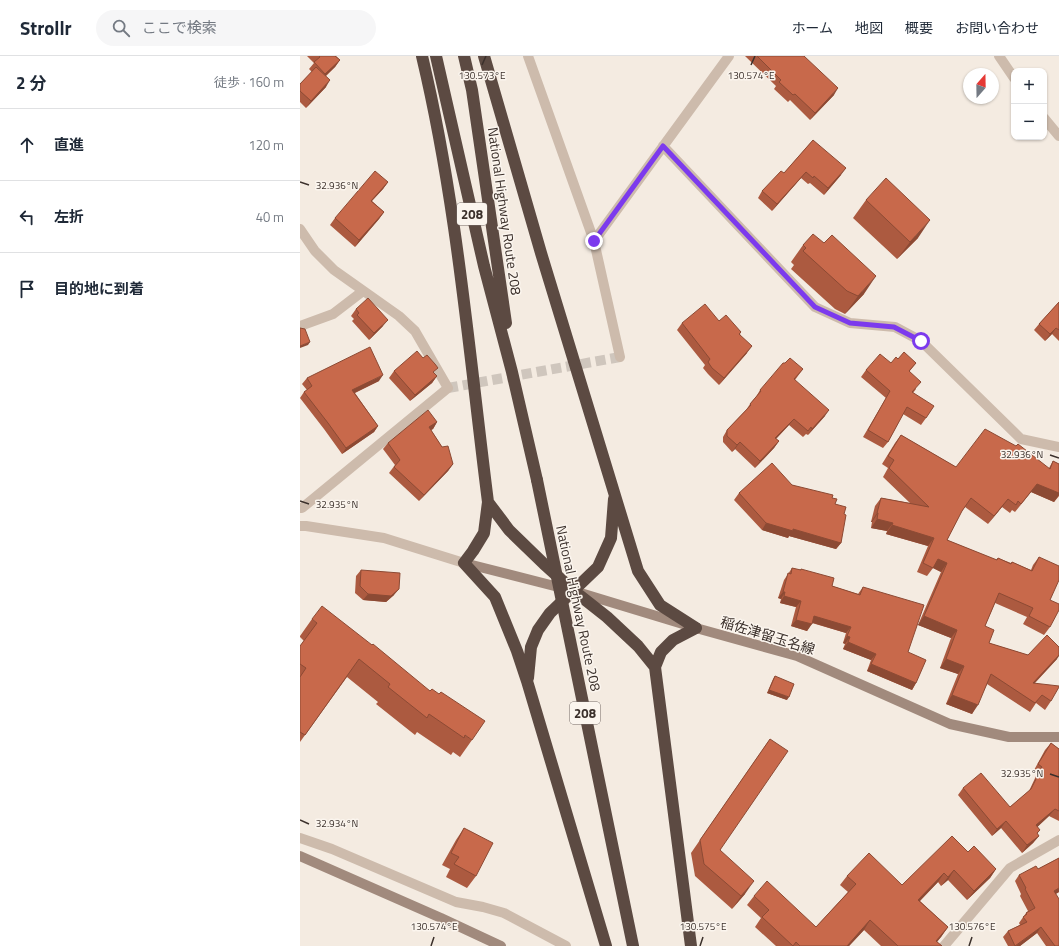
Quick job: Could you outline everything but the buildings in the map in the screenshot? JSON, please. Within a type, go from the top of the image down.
[{"type":"highway","points":[[422,56],[430,88],[454,222],[488,502],[484,534],[464,563],[495,597],[517,651],[606,946]]},
{"type":"highway","name":"National Highway Route 208","points":[[436,56],[484,266],[512,372],[537,480],[633,946]]},
{"type":"highway","name":"National Highway Route 208","points":[[464,56],[475,112],[512,372]]},
{"type":"highway","points":[[484,56],[541,254],[638,570],[660,605],[696,628],[673,640],[661,652],[655,667]]},
{"type":"highway","points":[[527,681],[531,647],[538,630],[550,613],[598,567],[611,538],[614,490]]},
{"type":"highway","points":[[488,502],[509,530],[574,591],[607,617],[638,646],[655,667],[691,946]]},
{"type":"main road","name":"稲佐津留玉名線","points":[[464,563],[574,591],[696,628],[797,656],[950,724],[1010,737],[1059,737]]},
{"type":"main road","points":[[300,856],[501,946]]},
{"type":"street","points":[[528,56],[594,241],[620,357]]},
{"type":"street","points":[[594,241],[729,56]]},
{"type":"street","points":[[999,56],[1011,74]]},
{"type":"street","points":[[1047,122],[1059,136]]},
{"type":"street","points":[[663,146],[815,307],[850,323],[894,327],[921,341],[1020,439],[1059,447]]},
{"type":"street","points":[[300,229],[315,251],[334,270],[399,316],[415,330],[448,388],[302,508],[300,508]]},
{"type":"street","points":[[300,326],[333,314],[363,291]]},
{"type":"street","points":[[300,526],[384,538],[464,563]]},
{"type":"street","points":[[300,838],[332,849],[456,902],[504,913],[566,946]]},
{"type":"street","points":[[944,946],[1010,868],[1059,840]]},
{"type":"tunnel","points":[[448,388],[620,357]]},
{"type":"route","points":[[594,241],[663,146],[815,307],[850,323],[894,327],[921,341]]}]
